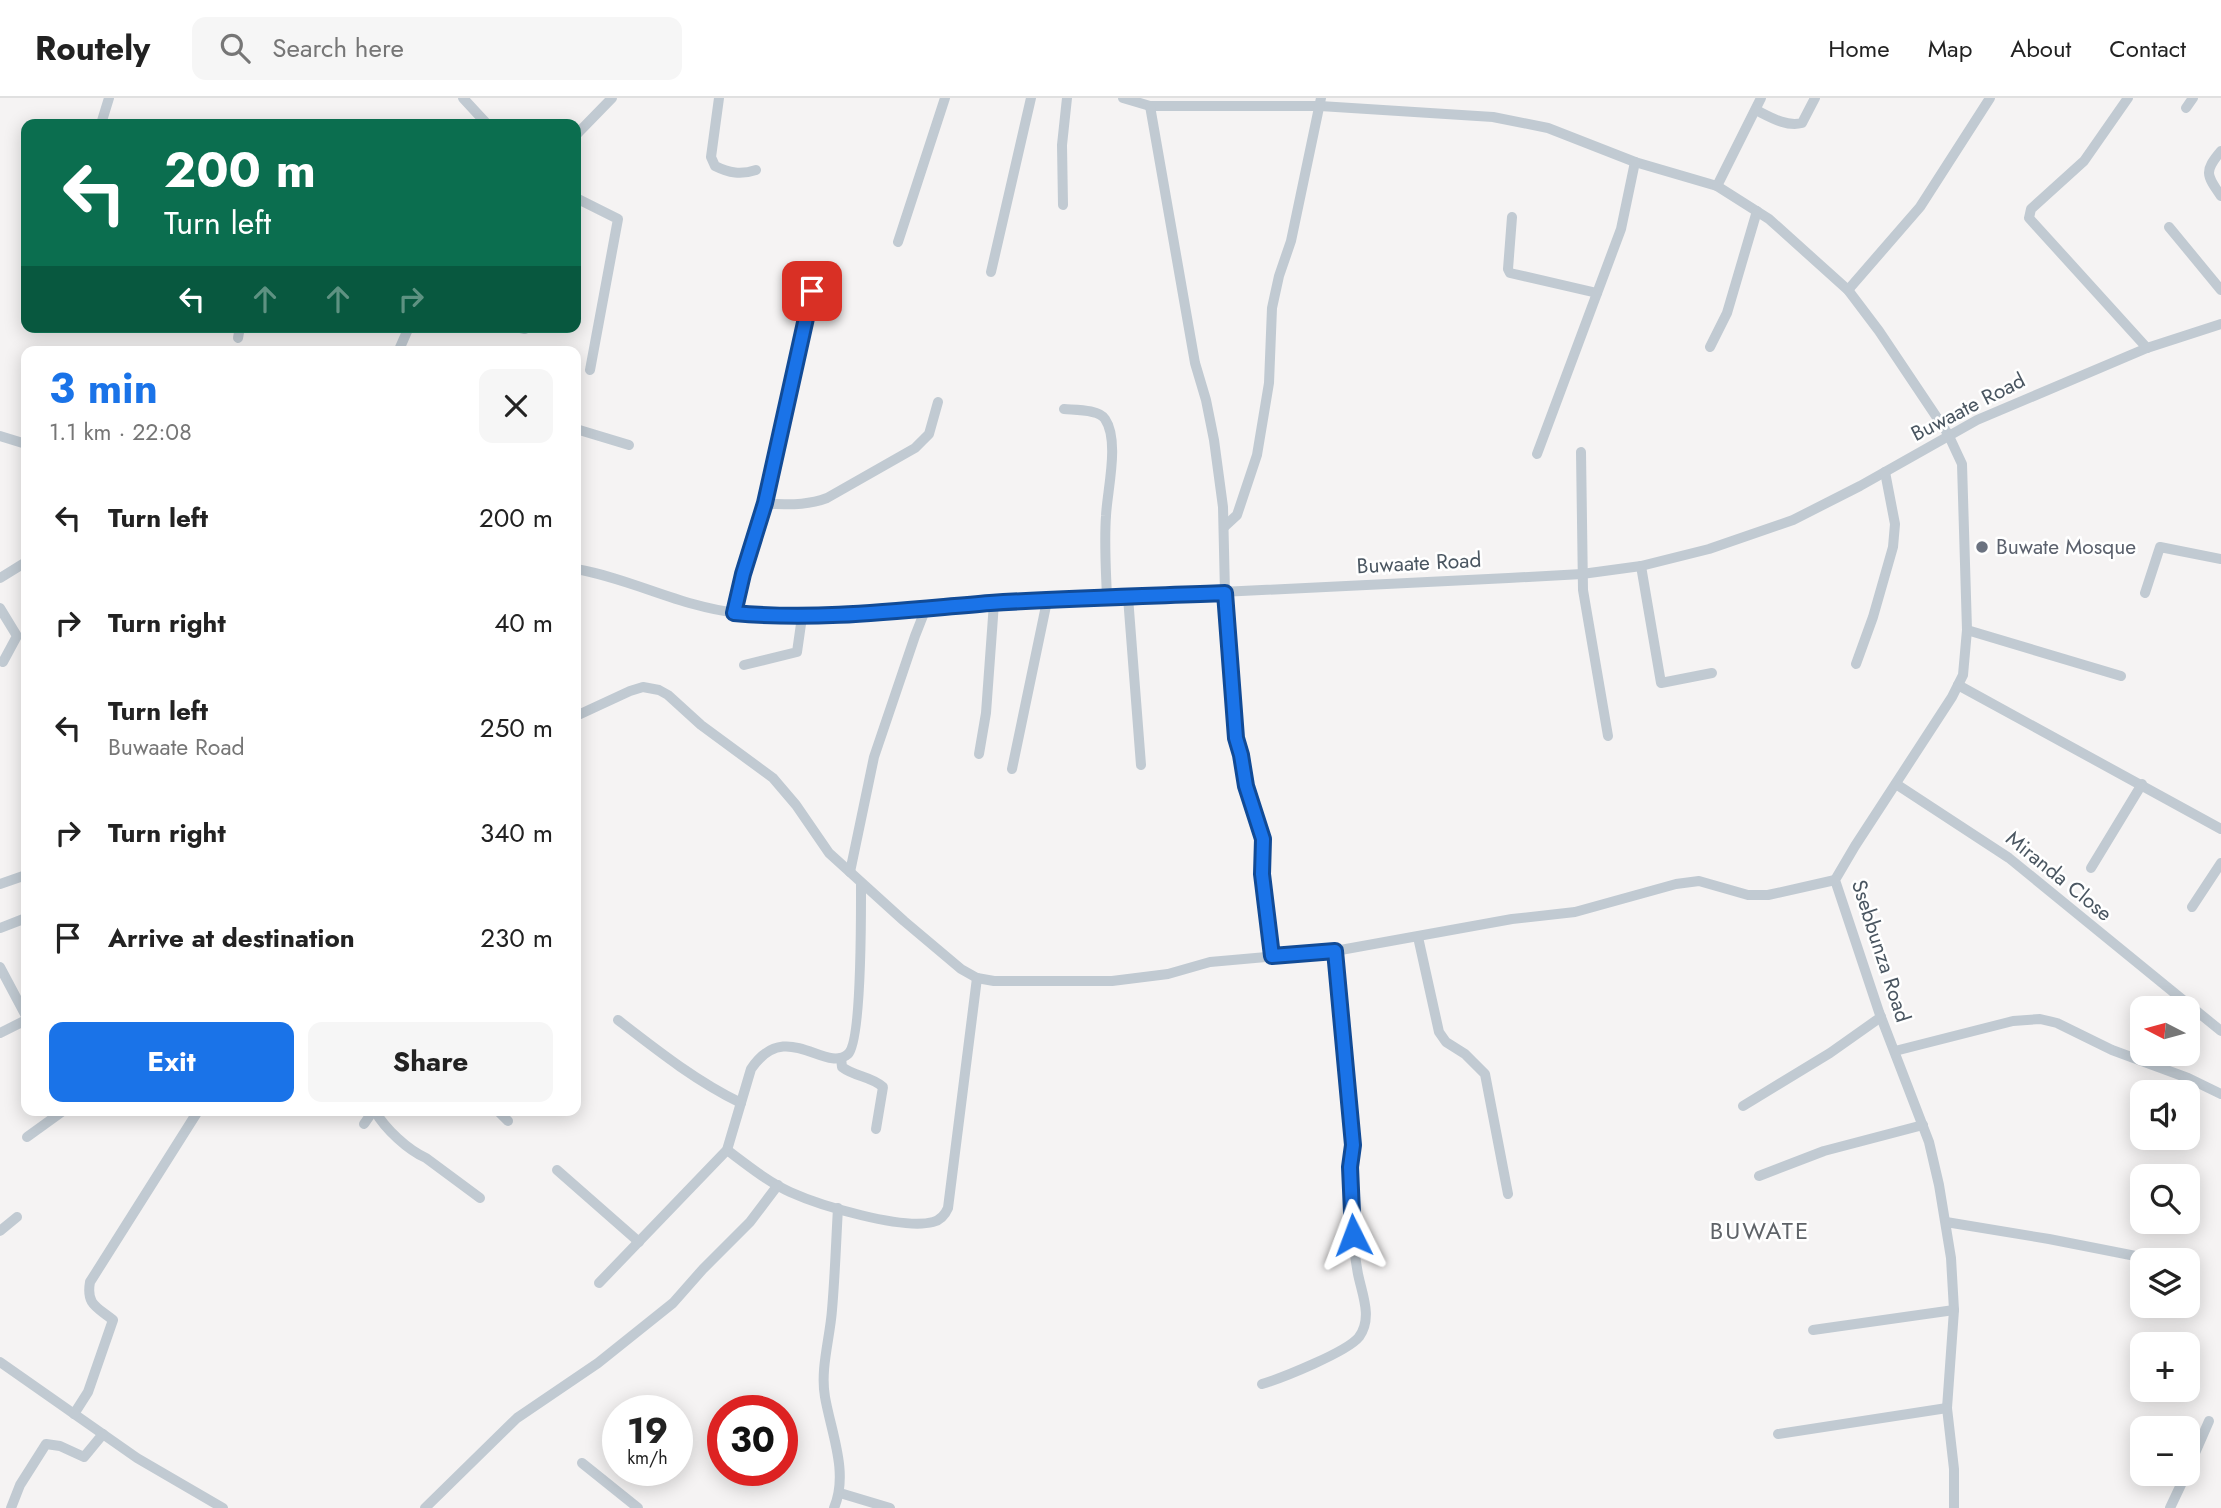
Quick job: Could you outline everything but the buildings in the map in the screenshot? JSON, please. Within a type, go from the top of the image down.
[{"type":"street","points":[[103,119],[108,98]]},
{"type":"street","points":[[463,98],[482,119]]},
{"type":"street","points":[[581,130],[612,98]]},
{"type":"street","points":[[719,98],[711,157],[715,166],[729,172],[746,173],[756,170]]},
{"type":"street","points":[[898,242],[945,98]]},
{"type":"street","points":[[992,272],[1031,98]]},
{"type":"street","points":[[1063,205],[1062,145],[1067,98]]},
{"type":"street","name":"Ssebbunza Road","points":[[1123,98],[1150,106],[1214,102],[1321,102],[1511,120],[1548,128],[1635,162],[1717,186],[1757,211],[1798,243],[1848,290],[1948,434],[1962,464],[1964,478],[1967,630],[1963,675],[1941,718],[1836,880],[1881,1017],[1930,1142],[1946,1222],[1954,1310],[1947,1409],[1954,1469],[1954,1508]]},
{"type":"street","points":[[1717,186],[1761,98]]},
{"type":"street","points":[[1756,110],[1783,122],[1802,123],[1815,98]]},
{"type":"street","points":[[1848,290],[1920,207],[1990,98]]},
{"type":"street","points":[[2128,98],[2084,161],[2031,209],[2029,218],[2147,348]]},
{"type":"street","points":[[2186,108],[2193,98]]},
{"type":"street","points":[[1224,527],[1237,515],[1257,455],[1269,383],[1272,308],[1291,241],[1321,102]]},
{"type":"street","points":[[1150,106],[1195,363],[1214,440],[1224,527],[1225,593],[1236,738],[1246,786],[1263,839],[1262,874],[1272,956]]},
{"type":"street","points":[[2221,151],[2208,173],[2221,196]]},
{"type":"street","points":[[1537,454],[1621,229],[1635,162]]},
{"type":"street","points":[[581,200],[618,219],[590,370]]},
{"type":"street","points":[[1710,347],[1727,313],[1757,211]]},
{"type":"street","points":[[1512,217],[1508,269],[1510,274],[1597,293]]},
{"type":"street","points":[[2169,227],[2221,290]]},
{"type":"street","points":[[734,613],[765,503],[812,295],[811,287],[806,283]]},
{"type":"street","name":"Buwaate Road","points":[[581,570],[616,577],[682,602],[734,613],[802,617],[994,603],[1582,574],[1641,566],[1709,549],[1784,523],[1885,472],[1948,434],[2010,405],[2147,348],[2221,324]]},
{"type":"street","points":[[765,503],[814,503],[915,447],[929,434],[938,402]]},
{"type":"street","points":[[1064,409],[1100,413],[1111,432],[1106,517],[1107,598]]},
{"type":"street","points":[[581,431],[629,445]]},
{"type":"street","points":[[0,436],[21,442]]},
{"type":"street","points":[[1581,452],[1582,574],[1608,736]]},
{"type":"street","points":[[1856,664],[1893,547],[1895,524],[1885,472]]},
{"type":"street","points":[[2145,593],[2160,547],[2221,559]]},
{"type":"street","points":[[0,578],[21,565]]},
{"type":"street","points":[[1641,566],[1661,683],[1712,673]]},
{"type":"street","points":[[1128,597],[1141,765]]},
{"type":"street","points":[[1012,769],[1047,601]]},
{"type":"street","points":[[979,754],[987,702],[994,603]]},
{"type":"street","points":[[0,608],[17,636],[3,662]]},
{"type":"street","points":[[850,872],[874,757],[926,608]]},
{"type":"street","points":[[744,665],[797,652],[802,617]]},
{"type":"street","points":[[1967,630],[2121,676]]},
{"type":"street","points":[[1958,685],[2221,829]]},
{"type":"street","points":[[581,714],[643,687],[659,690],[679,703],[717,737],[773,778],[796,805],[829,853],[861,883],[936,949],[977,978],[1028,982],[1112,981],[1168,974],[1210,962],[1335,951],[1512,919],[1575,912],[1676,884],[1699,881],[1748,895],[1768,895],[1836,880]]},
{"type":"street","name":"Miranda Close","points":[[1896,784],[2009,858],[2221,1031]]},
{"type":"street","points":[[2091,868],[2142,785]]},
{"type":"street","points":[[2192,908],[2221,863]]},
{"type":"street","points":[[0,884],[21,877]]},
{"type":"street","points":[[599,1283],[727,1150],[751,1069],[758,1059],[774,1049],[788,1045],[829,1058],[841,1058],[850,1053],[853,1046],[863,923],[861,883]]},
{"type":"street","points":[[0,928],[21,920]]},
{"type":"street","points":[[1418,937],[1439,1032],[1446,1042],[1465,1054],[1485,1074],[1508,1194]]},
{"type":"street","points":[[1262,1384],[1290,1375],[1347,1346],[1359,1336],[1366,1316],[1353,1235],[1350,1167],[1353,1145],[1335,951]]},
{"type":"street","points":[[0,967],[21,1008]]},
{"type":"street","points":[[727,1150],[789,1192],[838,1208],[905,1223],[933,1222],[946,1214],[977,978]]},
{"type":"street","points":[[1744,1106],[1830,1053],[1881,1017]]},
{"type":"street","points":[[1895,1051],[2012,1021],[2040,1019],[2057,1023],[2112,1050],[2188,1078],[2221,1094]]},
{"type":"street","points":[[618,1020],[683,1070],[741,1103]]},
{"type":"street","points":[[0,1033],[21,1021]]},
{"type":"street","points":[[841,1058],[842,1067],[872,1079],[883,1087],[876,1129]]},
{"type":"street","points":[[27,1137],[57,1116]]},
{"type":"street","points":[[74,1414],[88,1392],[113,1320],[91,1302],[88,1295],[90,1282],[195,1116]]},
{"type":"street","points":[[364,1124],[370,1116]]},
{"type":"street","points":[[378,1116],[417,1154],[480,1198]]},
{"type":"street","points":[[503,1116],[508,1121]]},
{"type":"street","points":[[1759,1176],[1824,1151],[1923,1125]]},
{"type":"street","points":[[557,1170],[639,1242]]},
{"type":"street","points":[[425,1508],[517,1418],[597,1363],[673,1303],[750,1222],[778,1185]]},
{"type":"street","points":[[834,1508],[839,1493],[833,1431],[824,1394],[838,1208]]},
{"type":"street","points":[[0,1231],[17,1217]]},
{"type":"street","points":[[1946,1222],[2130,1255]]},
{"type":"street","points":[[1813,1330],[1954,1310]]},
{"type":"street","points":[[0,1362],[137,1458],[223,1508]]},
{"type":"street","points":[[1778,1434],[1947,1409]]},
{"type":"street","points":[[2200,1443],[2210,1421]]},
{"type":"street","points":[[11,1508],[20,1485],[46,1444],[60,1446],[84,1457],[103,1434]]},
{"type":"street","points":[[582,1463],[638,1508]]},
{"type":"street","points":[[2170,1508],[2180,1486]]},
{"type":"street","points":[[839,1493],[890,1508]]},
{"type":"place","name":"Buwate Mosque","points":[[1982,547]]},
{"type":"district","name":"BUWATE","points":[[1760,1230]]},
{"type":"route","points":[[812,291],[765,503],[734,613],[833,616],[994,603],[1225,593],[1236,738],[1246,786],[1263,839],[1262,874],[1272,956],[1335,951],[1353,1145],[1350,1167],[1353,1235]]}]
